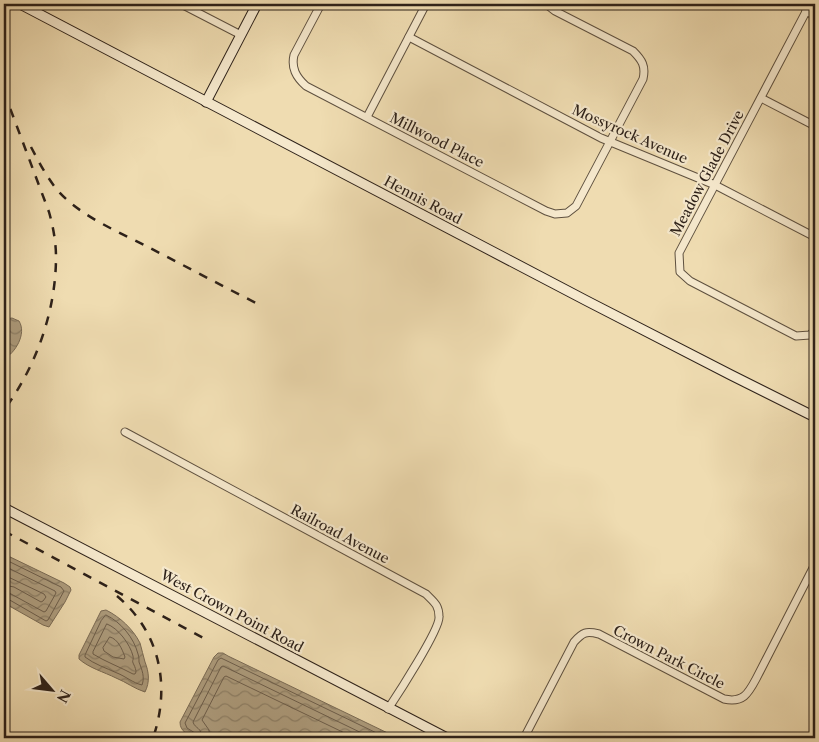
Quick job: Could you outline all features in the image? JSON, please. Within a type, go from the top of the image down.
[{"type":"street","name":"Hennis Road","points":[[20,4],[587,301],[815,417]]},
{"type":"street","points":[[181,4],[241,35]]},
{"type":"street","points":[[206,102],[257,4]]},
{"type":"street","name":"Millwood Place","points":[[321,4],[294,55],[292,62],[297,78],[306,86],[555,214],[567,213],[576,206],[643,79],[645,71],[640,58],[633,51],[555,12],[546,4]]},
{"type":"street","points":[[367,118],[426,4]]},
{"type":"street","name":"Meadow Glade Drive","points":[[810,4],[679,253],[680,272],[690,281],[796,336],[810,334],[815,330]]},
{"type":"street","points":[[806,11],[815,16]]},
{"type":"street","name":"Mossyrock Avenue","points":[[409,37],[610,142],[715,185],[815,237]]},
{"type":"street","points":[[761,98],[815,126]]},
{"type":"street","name":"Railroad Avenue","points":[[125,432],[426,594],[437,605],[440,619],[434,634],[388,709]]},
{"type":"street","name":"West Crown Point Road","points":[[4,508],[447,738]]},
{"type":"street","name":"Crown Park Circle","points":[[524,738],[574,642],[581,634],[590,632],[599,634],[724,699],[742,698],[749,693],[815,564]]},
{"type":"water","points":[[12,318],[19,321],[22,332],[16,348],[4,359],[4,319]]},
{"type":"water","points":[[4,554],[70,587],[71,590],[65,602],[49,627],[4,603]]},
{"type":"water","points":[[106,610],[126,624],[140,643],[148,673],[148,684],[145,692],[79,659],[79,655],[101,611]]},
{"type":"water","points":[[218,653],[223,653],[398,738],[195,738],[183,730],[180,722],[214,657]]},
{"type":"railway","points":[[4,92],[49,212],[54,234],[56,257],[52,298],[42,338],[26,376],[4,410]]},
{"type":"railway","points":[[31,147],[55,187],[68,201],[79,209],[114,230],[262,306]]},
{"type":"railway","points":[[4,531],[207,640]]},
{"type":"railway","points":[[117,596],[132,610],[143,626],[152,643],[158,661],[161,699],[153,738]]}]
